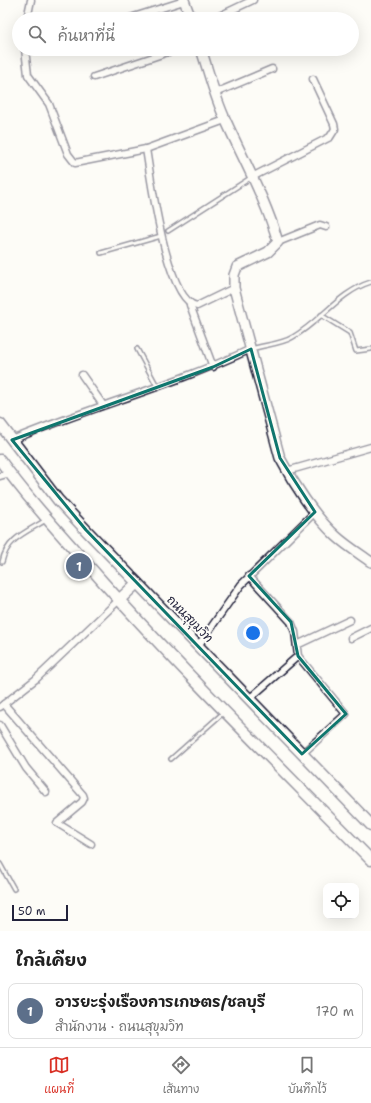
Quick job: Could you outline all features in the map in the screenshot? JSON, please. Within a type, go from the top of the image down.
[{"type":"main road","name":"ถนนสุขุมวิท","points":[[0,424],[58,500],[371,825]]},
{"type":"main road","points":[[0,460],[5,475],[48,520],[119,600],[225,712],[371,860]]},
{"type":"main road","points":[[119,600],[137,583]]},
{"type":"street","points":[[28,12],[31,0]]},
{"type":"street","points":[[148,12],[184,0],[188,12]]},
{"type":"street","points":[[228,12],[253,0]]},
{"type":"street","points":[[26,56],[28,75],[49,104],[68,154],[75,163],[146,149],[225,120]]},
{"type":"street","points":[[94,77],[157,56]]},
{"type":"street","points":[[203,56],[225,120],[252,177],[278,242]]},
{"type":"street","points":[[215,93],[272,69]]},
{"type":"street","points":[[252,177],[330,137],[334,132],[334,124],[313,79]]},
{"type":"street","points":[[146,149],[169,267],[181,295],[190,305],[213,367]]},
{"type":"street","points":[[326,227],[320,225],[278,242],[268,252],[237,267],[234,275],[234,288],[280,458],[286,471],[315,512],[336,536],[371,562]]},
{"type":"street","points":[[190,305],[197,306],[234,288]]},
{"type":"street","points":[[12,440],[157,386],[213,367],[251,349]]},
{"type":"street","points":[[82,375],[103,406]]},
{"type":"street","points":[[286,471],[371,447]]},
{"type":"street","points":[[198,646],[249,576],[315,512]]},
{"type":"street","points":[[249,576],[291,622],[295,632],[298,656],[346,714],[302,754]]},
{"type":"street","points":[[91,844],[57,823],[82,802],[84,798],[83,795],[2,705],[36,679],[119,600]]},
{"type":"street","points":[[297,645],[350,620]]},
{"type":"street","points":[[351,638],[371,628]]},
{"type":"street","points":[[250,699],[298,656]]},
{"type":"street","points":[[0,725],[26,768],[46,792]]},
{"type":"lane","points":[[168,231],[252,177]]},
{"type":"lane","points":[[102,253],[162,236]]},
{"type":"lane","points":[[251,349],[292,338],[340,298],[359,286],[371,282]]},
{"type":"lane","points":[[321,315],[350,333],[356,351],[371,349]]},
{"type":"lane","points":[[137,349],[157,386]]},
{"type":"lane","points":[[2,562],[4,551],[8,544],[48,520]]},
{"type":"lane","points":[[171,759],[225,712]]},
{"type":"lane","points":[[0,864],[14,889]]},
{"type":"highlighted area","points":[[251,349],[280,458],[315,512],[249,576],[291,622],[298,656],[346,714],[302,754],[86,530],[12,440],[213,367]]},
{"type":"place","name":"อารยะรุ่งเรืองการเกษตร/ชลบุรี","points":[[79,566]]}]
